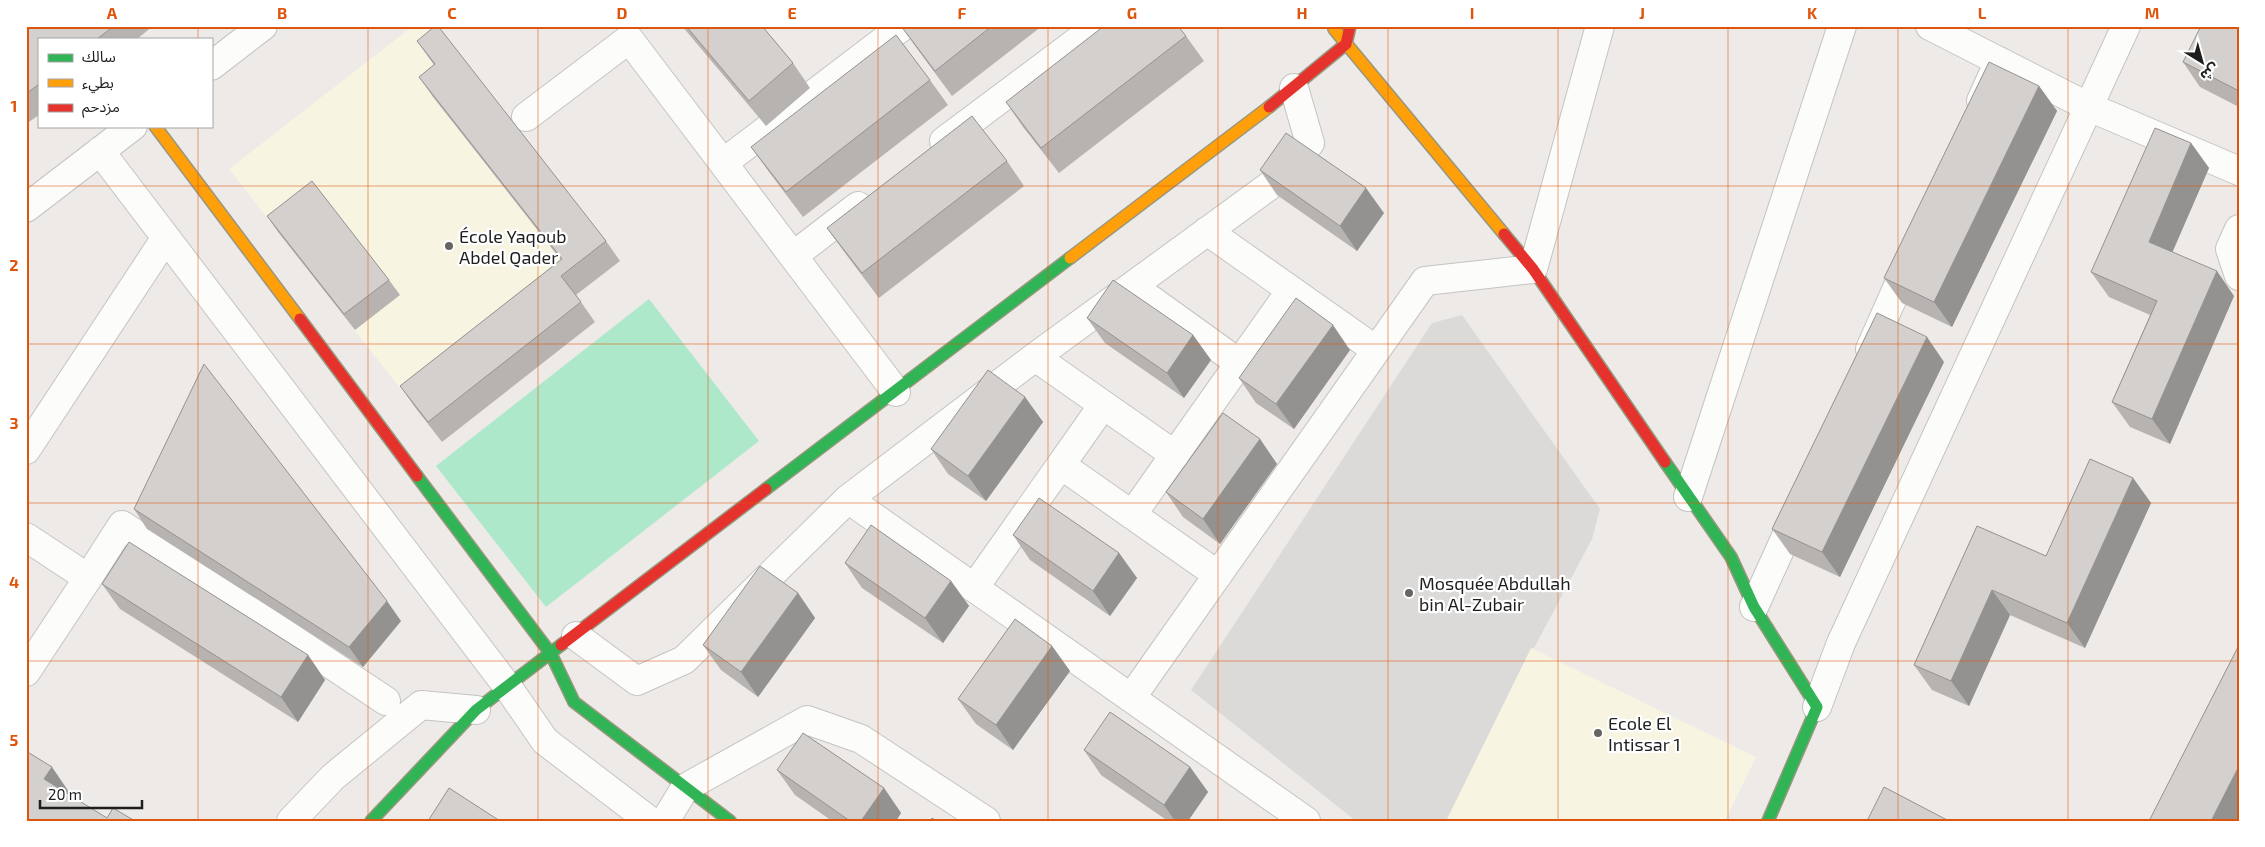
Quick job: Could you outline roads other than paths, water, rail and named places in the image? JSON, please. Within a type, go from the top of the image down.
[{"type":"street","points":[[723,163],[903,26]]},
{"type":"street","points":[[1332,26],[1533,270],[1730,556],[1754,607],[1817,707]]},
{"type":"street","points":[[371,821],[476,710],[576,636],[1102,232],[1294,88],[1346,44],[1350,26]]},
{"type":"street","points":[[1533,270],[1600,26]]},
{"type":"street","points":[[1688,496],[1842,26]]},
{"type":"street","points":[[1930,26],[2089,107],[2239,171]]},
{"type":"street","points":[[1768,821],[1846,634],[2126,26]]},
{"type":"street","points":[[212,65],[247,31]]},
{"type":"street","points":[[926,155],[1091,31]]},
{"type":"street","points":[[526,117],[629,39],[896,392]]},
{"type":"street","points":[[1970,125],[1999,61]]},
{"type":"street","points":[[576,636],[637,681],[684,660],[848,499],[1035,357],[1283,176],[1310,143],[1294,88]]},
{"type":"street","points":[[26,208],[130,128]]},
{"type":"street","points":[[156,128],[551,654],[574,702],[730,821]]},
{"type":"street","points":[[100,151],[507,686],[545,741],[650,821]]},
{"type":"street","points":[[793,256],[879,191]]},
{"type":"street","points":[[2239,229],[2230,249],[2239,276]]},
{"type":"street","points":[[1207,231],[1376,350]]},
{"type":"street","points":[[1860,371],[1921,234]]},
{"type":"street","points":[[26,450],[166,239]]},
{"type":"street","points":[[1131,698],[1425,281],[1533,270]]},
{"type":"street","points":[[1132,286],[1239,362]]},
{"type":"street","points":[[1132,515],[1291,290]]},
{"type":"street","points":[[1035,357],[1175,455]]},
{"type":"street","points":[[974,588],[1103,404]]},
{"type":"street","points":[[1061,465],[1218,575]]},
{"type":"street","points":[[1754,607],[1807,489]]},
{"type":"street","points":[[848,499],[1131,698],[1297,818]]},
{"type":"street","points":[[26,672],[122,525],[386,701]]},
{"type":"street","points":[[26,537],[88,578]]},
{"type":"street","points":[[291,821],[332,777],[421,705],[476,710]]},
{"type":"street","points":[[665,821],[685,788],[807,720],[861,739],[986,821]]},
{"type":"place","name":"École Yaqoub Abdel Qader","points":[[449,246]]},
{"type":"place","name":"Mosquée Abdullah bin Al-Zubair","points":[[1409,593]]},
{"type":"place","name":"Ecole El Intissar 1","points":[[1598,733]]}]
